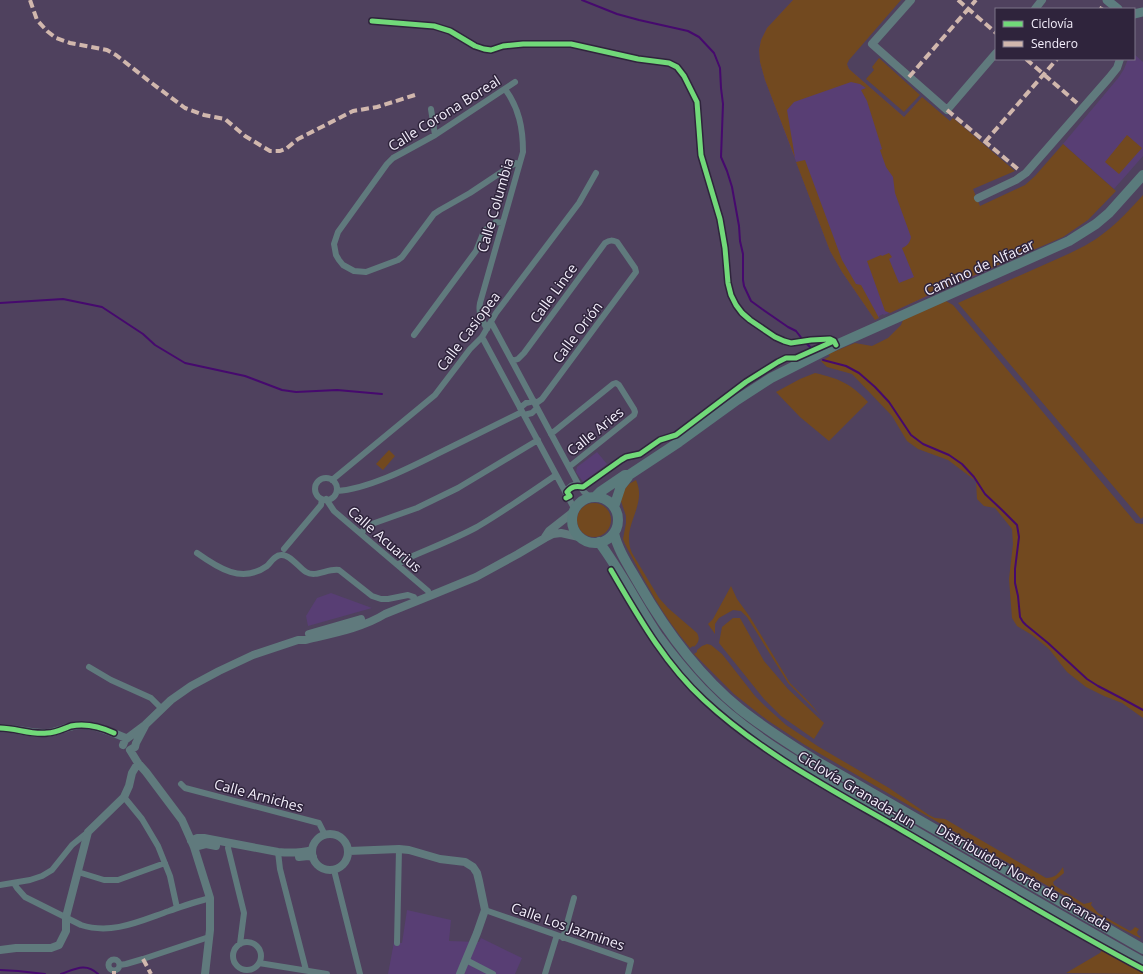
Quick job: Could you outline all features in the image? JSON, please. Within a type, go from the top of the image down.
[{"type":"main road","points":[[1107,0],[1117,8]]},
{"type":"main road","name":"Camino de Alfacar","points":[[593,497],[625,475],[629,475],[680,442],[753,389],[771,378],[836,345],[1070,242],[1109,213],[1143,176]]},
{"type":"main road","points":[[614,507],[620,486],[629,475]]},
{"type":"main road","points":[[593,497],[602,498],[609,501],[614,507],[618,520],[614,533],[610,537],[599,542],[592,543],[585,541],[575,532],[571,520],[573,510],[579,502],[593,497]]},
{"type":"main road","name":"Distribuidor Norte de Granada","points":[[614,533],[620,550],[668,631],[713,685],[739,708],[773,734],[818,762],[1143,949]]},
{"type":"main road","name":"Distribuidor Norte de Granada","points":[[599,542],[617,567],[660,638],[675,659],[702,689],[731,715],[766,742],[815,772],[1143,962]]},
{"type":"street","points":[[910,0],[872,44],[946,110],[995,54]]},
{"type":"street","points":[[1036,8],[1042,0]]},
{"type":"street","points":[[372,20],[434,26],[450,31],[475,46],[484,49],[491,50],[503,46],[523,44],[571,44],[638,59],[669,63],[677,67],[684,76],[697,102],[701,156],[720,220],[725,248],[728,283],[731,295],[739,309],[750,320],[779,339],[791,343],[811,340],[830,340],[834,341],[836,345]]},
{"type":"street","points":[[978,198],[1016,180],[1026,173],[1109,78],[1117,68],[1120,60]]},
{"type":"street","name":"Calle Corona Boreal","points":[[515,82],[435,135],[393,158],[387,164],[338,232],[334,244],[336,255],[343,265],[354,271],[366,272],[398,260],[405,254],[434,214],[470,193],[512,165],[516,163],[520,164]]},
{"type":"street","name":"Calle Columbia","points":[[487,329],[480,316],[480,304],[523,152],[522,128],[519,116],[509,94],[505,89]]},
{"type":"street","points":[[431,109],[435,135]]},
{"type":"street","name":"Calle Casiopea","points":[[332,480],[435,395],[470,349],[482,337],[496,313],[579,203],[596,173]]},
{"type":"street","points":[[414,335],[476,250],[484,231],[496,222],[502,223]]},
{"type":"street","name":"Calle Lince","points":[[512,362],[524,353],[605,243],[609,240],[617,242],[635,268],[636,272]]},
{"type":"street","name":"Calle Orión","points":[[535,404],[542,400],[636,272]]},
{"type":"street","points":[[491,322],[578,484],[584,492],[593,497]]},
{"type":"street","points":[[482,337],[565,491],[573,510],[544,538]]},
{"type":"street","name":"Calle Aries","points":[[552,434],[616,383],[619,385],[634,409],[634,415],[569,467]]},
{"type":"street","points":[[522,412],[526,403],[535,404]]},
{"type":"street","points":[[336,491],[359,487],[403,471],[522,412],[532,413],[535,404]]},
{"type":"street","points":[[361,534],[370,525],[417,508],[458,488],[538,440]]},
{"type":"street","points":[[398,565],[404,560],[454,539],[476,527],[556,475]]},
{"type":"street","points":[[325,478],[332,480],[336,485],[336,491],[333,497],[324,499],[319,497],[316,491],[317,484],[325,478]]},
{"type":"street","points":[[565,491],[571,486],[578,484]]},
{"type":"street","points":[[284,548],[321,505],[324,499]]},
{"type":"street","name":"Calle Acuarius","points":[[324,499],[334,511],[428,591],[430,596]]},
{"type":"street","points":[[130,743],[161,708],[191,686],[219,671],[254,655],[322,630],[375,615],[385,614],[430,596],[492,568],[544,538],[554,534],[561,533],[579,537]]},
{"type":"street","points":[[196,553],[213,565],[233,573],[245,575],[255,573],[283,554],[310,574],[316,574],[333,569],[339,570],[372,596],[381,599],[388,599],[408,595],[414,597],[416,601]]},
{"type":"street","points":[[89,667],[111,680],[151,698],[161,708]]},
{"type":"street","points":[[0,728],[48,733],[72,726],[81,725],[98,727],[130,743],[137,750],[146,772]]},
{"type":"street","points":[[130,743],[138,763],[182,820],[192,844],[210,898],[209,937],[205,974]]},
{"type":"street","points":[[0,885],[30,880],[42,876],[52,870],[72,845],[124,798],[132,773],[138,763]]},
{"type":"street","name":"Calle Arniches","points":[[180,784],[185,788],[319,823],[325,835]]},
{"type":"street","points":[[124,798],[142,819],[158,846],[170,876],[177,908]]},
{"type":"street","points":[[0,950],[16,948],[51,948],[59,945],[66,931],[66,917],[88,832]]},
{"type":"street","points":[[331,834],[343,839],[349,851],[346,862],[334,870],[322,869],[315,862],[312,853],[314,843],[319,838],[331,834]]},
{"type":"street","points":[[192,844],[229,846],[288,858],[308,856],[312,853]]},
{"type":"street","points":[[229,846],[244,913],[240,944]]},
{"type":"street","points":[[397,943],[399,849]]},
{"type":"street","points":[[349,851],[409,850],[440,859],[465,862],[471,865],[478,876],[485,910],[460,974]]},
{"type":"street","points":[[278,855],[280,869],[306,970]]},
{"type":"street","points":[[78,872],[104,880],[118,880],[165,863]]},
{"type":"street","points":[[334,870],[360,974]]},
{"type":"street","points":[[14,883],[25,897],[81,925],[90,928],[103,929],[124,926],[210,898]]},
{"type":"street","points":[[545,974],[574,898]]},
{"type":"street","name":"Calle Los Jazmines","points":[[485,910],[631,961],[628,974]]},
{"type":"street","points":[[120,965],[143,960],[209,937]]},
{"type":"street","points":[[249,942],[257,946],[260,950],[261,959],[256,967],[243,970],[236,964],[233,956],[236,947],[240,944],[249,942]]},
{"type":"street","points":[[466,960],[493,974]]},
{"type":"street","points":[[259,963],[327,974]]},
{"type":"shaded area","points":[[793,0],[873,32],[848,60],[847,64],[849,69],[904,117],[922,97],[973,189],[980,206],[989,270],[884,315],[883,314],[875,320],[842,272],[830,251],[765,80],[760,62],[759,50],[761,40],[767,28]]},
{"type":"shaded area","points":[[793,0],[901,0],[847,64],[849,69],[904,117],[922,97],[950,121],[953,118],[1015,171],[973,189],[980,206],[1025,185],[1035,176],[1063,144],[1116,191],[1088,220],[1063,237],[941,290],[939,288],[937,289],[938,291],[890,313],[885,311],[867,261],[889,253],[892,257],[889,259],[899,283],[914,277],[902,248],[908,244],[911,237],[895,193],[893,177],[886,167],[867,101],[861,90],[866,88],[860,84],[851,82],[794,102],[787,110],[795,158],[765,80],[760,62],[759,50],[761,40],[767,28]]},
{"type":"shaded area","points":[[1135,55],[1143,62],[1143,156],[1114,189],[1063,144],[1124,69],[1128,60],[1135,60]]},
{"type":"shaded area","points":[[879,58],[920,95],[904,112],[866,79],[874,70],[872,67]]},
{"type":"shaded area","points":[[1127,135],[1142,148],[1119,174],[1105,162]]},
{"type":"shaded area","points":[[805,160],[842,260],[856,284],[861,285],[879,318],[875,320],[842,272],[830,251],[796,162]]},
{"type":"shaded area","points":[[1143,195],[1143,517],[1141,519],[958,303],[1081,248],[1115,224]]},
{"type":"shaded area","points":[[946,301],[953,305],[1136,523],[1143,524],[1143,718],[1122,703],[1086,687],[1067,672],[1049,649],[1032,635],[1017,626],[1012,618],[1009,579],[1013,544],[1012,529],[995,508],[984,506],[977,499],[976,481],[948,460],[918,449],[907,441],[892,416],[852,374],[827,367],[821,361],[830,356],[828,354],[855,343],[872,346],[888,338],[901,325],[903,320]]},
{"type":"shaded area","points":[[815,373],[831,377],[850,386],[868,402],[829,441],[800,417],[776,392]]},
{"type":"shaded area","points":[[389,450],[395,456],[383,470],[376,464]]},
{"type":"shaded area","points":[[597,452],[607,464],[583,482],[576,472],[577,467]]},
{"type":"shaded area","points":[[636,480],[639,490],[639,499],[629,534],[629,543],[632,553],[659,598],[668,608],[697,633],[698,640],[694,647],[693,646],[690,648],[671,624],[654,598],[623,539],[626,516],[621,501],[624,490],[629,484]]},
{"type":"shaded area","points":[[591,503],[597,503],[601,504],[608,510],[611,520],[610,527],[604,534],[597,537],[591,537],[587,536],[580,530],[577,523],[577,517],[578,513],[584,506]]},
{"type":"shaded area","points":[[731,586],[737,599],[750,617],[790,683],[820,715],[788,683],[747,617],[741,611],[733,610],[719,618],[715,624],[715,634],[708,624],[713,619]]},
{"type":"shaded area","points":[[331,593],[372,608],[308,626],[306,616],[317,598]]},
{"type":"shaded area","points":[[733,618],[740,618],[764,661],[788,689],[824,723],[814,739],[781,716],[764,699],[719,643],[722,627]]},
{"type":"shaded area","points":[[707,644],[711,645],[722,654],[755,696],[786,725],[819,747],[889,788],[929,815],[935,818],[945,819],[1046,878],[1056,875],[1063,867],[1064,873],[1053,882],[1054,885],[1084,904],[1092,902],[1091,905],[1098,913],[1130,931],[1135,927],[1139,929],[1137,932],[1141,937],[1140,938],[1120,928],[805,745],[767,720],[734,694],[694,654],[702,646]]},
{"type":"shaded area","points":[[407,910],[451,920],[449,941],[479,942],[481,938],[522,958],[515,974],[388,974],[394,942],[402,943]]},
{"type":"shaded area","points":[[1102,950],[1143,972],[1143,974],[1066,973],[1100,953]]},
{"type":"waterway","points":[[582,0],[617,14],[688,31],[699,37],[714,53],[720,68],[723,104],[721,157],[732,187],[739,226],[743,254],[744,286],[751,301],[796,331],[803,340]]},
{"type":"waterway","points":[[0,303],[63,299],[102,307],[143,334],[155,345],[185,363],[245,376],[282,390],[296,392],[337,390],[382,394]]},
{"type":"waterway","points":[[806,343],[811,348]]},
{"type":"waterway","points":[[823,360],[846,366],[859,373],[889,402],[911,435],[923,444],[949,455],[962,464],[974,477],[985,494],[1017,525],[1019,537],[1015,569],[1015,583],[1020,617],[1023,622],[1087,679],[1143,710]]},
{"type":"waterway","points":[[61,974],[85,967],[94,970],[98,974]]},
{"type":"waterway","points":[[0,970],[45,974]]},
{"type":"marked path","points":[[30,0],[37,20],[56,38],[70,43],[107,50],[116,55],[185,108],[204,115],[225,119],[245,136],[270,151],[280,151],[287,148],[298,139],[353,111],[377,107],[415,95]]},
{"type":"marked path","points":[[958,0],[995,32]]},
{"type":"marked path","points":[[909,77],[976,0]]},
{"type":"marked path","points":[[1027,60],[1077,103]]},
{"type":"marked path","points":[[985,142],[1056,60]]},
{"type":"marked path","points":[[947,110],[1019,170]]},
{"type":"marked path","points":[[143,959],[151,974]]},
{"type":"cycle path","points":[[372,21],[434,26],[450,31],[475,46],[484,49],[491,50],[503,46],[523,44],[571,44],[638,59],[669,63],[677,67],[684,76],[697,102],[701,155],[720,219],[725,248],[728,283],[731,295],[736,305],[750,320],[775,337],[784,341],[791,343],[830,339],[834,341],[836,345]]},
{"type":"cycle path","points":[[566,498],[570,496],[567,492],[569,490],[576,487],[583,487],[626,457],[640,454],[660,440],[676,435],[746,382],[778,362],[786,358],[796,358],[834,341]]},
{"type":"cycle path","name":"Ciclovía Granada-Jun","points":[[611,570],[631,605],[676,671],[726,720],[775,755],[826,787],[1053,919],[1143,969]]},
{"type":"cycle path","points":[[0,728],[41,733],[59,731],[71,726],[88,725],[99,727],[114,733]]}]
